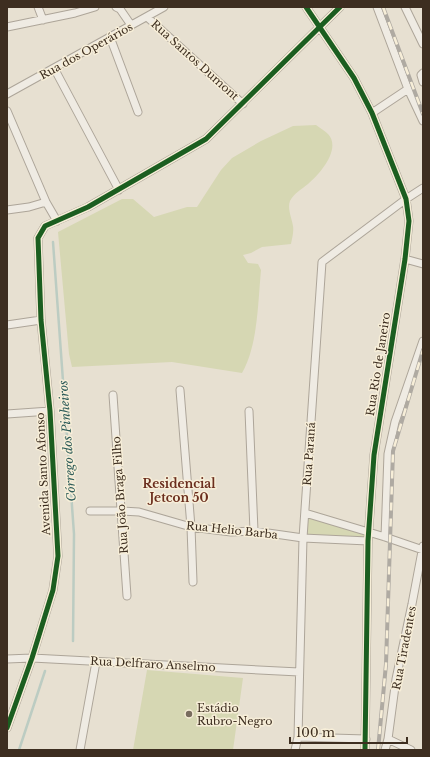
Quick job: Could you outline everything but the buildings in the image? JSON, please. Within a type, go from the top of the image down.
[{"type":"street","points":[[38,7],[43,20]]},
{"type":"street","points":[[7,28],[95,7]]},
{"type":"street","points":[[116,7],[120,9],[131,25]]},
{"type":"street","name":"Rua dos Operários","points":[[7,94],[164,7]]},
{"type":"street","name":"Rua Rio de Janeiro","points":[[306,7],[354,78],[372,114],[406,199],[409,221],[405,259],[374,455],[368,542],[365,750]]},
{"type":"street","name":"Avenida Santo Afonso","points":[[7,728],[32,658],[53,590],[58,556],[50,411],[41,320],[38,238],[45,226],[88,207],[206,139],[243,104],[319,26],[340,7]]},
{"type":"street","points":[[377,7],[408,89],[423,121]]},
{"type":"street","points":[[405,7],[423,44]]},
{"type":"street","name":"Rua Santos Dumont","points":[[147,17],[243,104]]},
{"type":"street","points":[[110,37],[138,112]]},
{"type":"street","points":[[54,68],[119,190]]},
{"type":"street","points":[[372,114],[408,89]]},
{"type":"street","points":[[7,111],[46,202],[57,221]]},
{"type":"street","name":"Rua Paraná","points":[[295,750],[298,738],[303,538],[322,262],[423,188]]},
{"type":"street","points":[[7,210],[29,207],[46,202]]},
{"type":"street","points":[[405,259],[423,264]]},
{"type":"street","points":[[7,325],[41,320]]},
{"type":"street","points":[[385,537],[388,454],[395,422],[423,341]]},
{"type":"street","points":[[180,390],[191,528],[193,582]]},
{"type":"street","name":"Rua João Braga Filho","points":[[113,395],[127,596]]},
{"type":"street","points":[[7,414],[50,411]]},
{"type":"street","points":[[250,411],[254,531]]},
{"type":"street","name":"Rua Helio Barba","points":[[90,511],[139,512],[191,528],[231,532],[254,531],[303,538],[368,542]]},
{"type":"street","points":[[305,513],[423,549]]},
{"type":"street","name":"Rua Tiradentes","points":[[385,750],[388,739],[396,679],[423,549]]},
{"type":"street","name":"Rua Delfraro Anselmo","points":[[7,659],[32,658],[299,672]]},
{"type":"street","points":[[80,750],[96,662]]},
{"type":"street","points":[[298,738],[366,739]]},
{"type":"street","points":[[388,739],[411,750]]},
{"type":"green space","points":[[316,125],[328,134],[332,140],[331,154],[323,168],[313,180],[296,193],[290,201],[289,210],[293,228],[291,244],[262,247],[251,253],[243,255],[248,263],[258,264],[261,270],[254,337],[247,362],[242,373],[172,362],[72,367],[69,354],[58,232],[122,199],[133,199],[154,217],[187,207],[197,207],[221,170],[232,158],[261,141],[293,126]]},
{"type":"green space","points":[[307,517],[366,533],[366,539],[305,535]]},
{"type":"green space","name":"Estádio Rubro-Negro","points":[[147,670],[243,678],[233,750],[133,750]]},
{"type":"waterway","name":"Córrego dos Pinheiros","points":[[53,242],[74,534],[73,641]]},
{"type":"waterway","name":"Córrego dos Pinheiros","points":[[19,750],[45,671]]},
{"type":"railway","points":[[383,7],[423,114]]},
{"type":"railway","points":[[378,750],[386,664],[393,451],[423,350]]},
{"type":"cycle path","points":[[306,7],[354,78],[372,113],[406,199],[409,221],[405,259],[374,455],[368,541],[365,750]]},
{"type":"cycle path","points":[[7,728],[32,658],[53,590],[58,556],[50,411],[41,320],[38,238],[45,226],[88,207],[206,139],[340,7]]},
{"type":"place","name":"Estádio Rubro-Negro","points":[[189,714]]},
{"type":"district","name":"Residencial Jetcon 50","points":[[179,490]]}]
